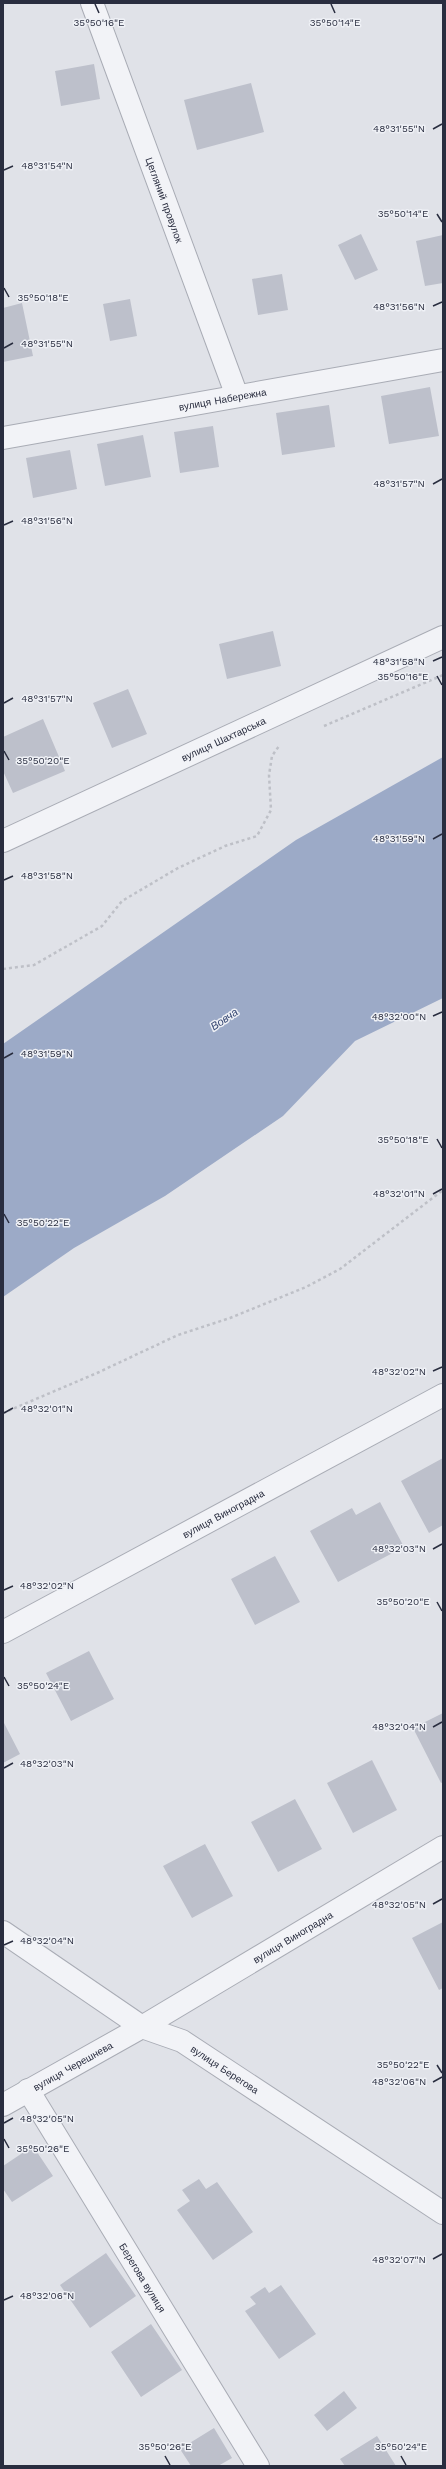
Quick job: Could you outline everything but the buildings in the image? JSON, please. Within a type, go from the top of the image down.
[{"type":"street","name":"Цегляний провулок","points":[[92,3],[237,396]]},
{"type":"street","name":"вулиця Набережна","points":[[3,438],[443,360]]},
{"type":"street","name":"вулиця Шахтарська","points":[[3,841],[443,637]]},
{"type":"street","name":"вулиця Виноградна","points":[[3,1632],[443,1395]]},
{"type":"street","name":"вулиця Виноградна","points":[[142,2027],[443,1847]]},
{"type":"street","name":"вулиця Берегова","points":[[3,1932],[142,2027],[182,2041],[443,2213]]},
{"type":"street","name":"вулиця Черешнева","points":[[3,2105],[142,2027]]},
{"type":"street","name":"Берегова вулиця","points":[[28,2090],[258,2466]]},
{"type":"path","points":[[3,969],[34,965],[102,926],[122,901],[172,872],[224,846],[257,836],[271,810],[269,775],[272,756],[282,740]]},
{"type":"path","points":[[3,1413],[97,1373],[178,1335],[230,1318],[306,1287],[340,1269],[443,1190]]},
{"type":"water","name":"Вовча","points":[[443,757],[443,998],[355,1041],[283,1116],[165,1196],[74,1248],[3,1297],[3,1044],[296,840]]}]
